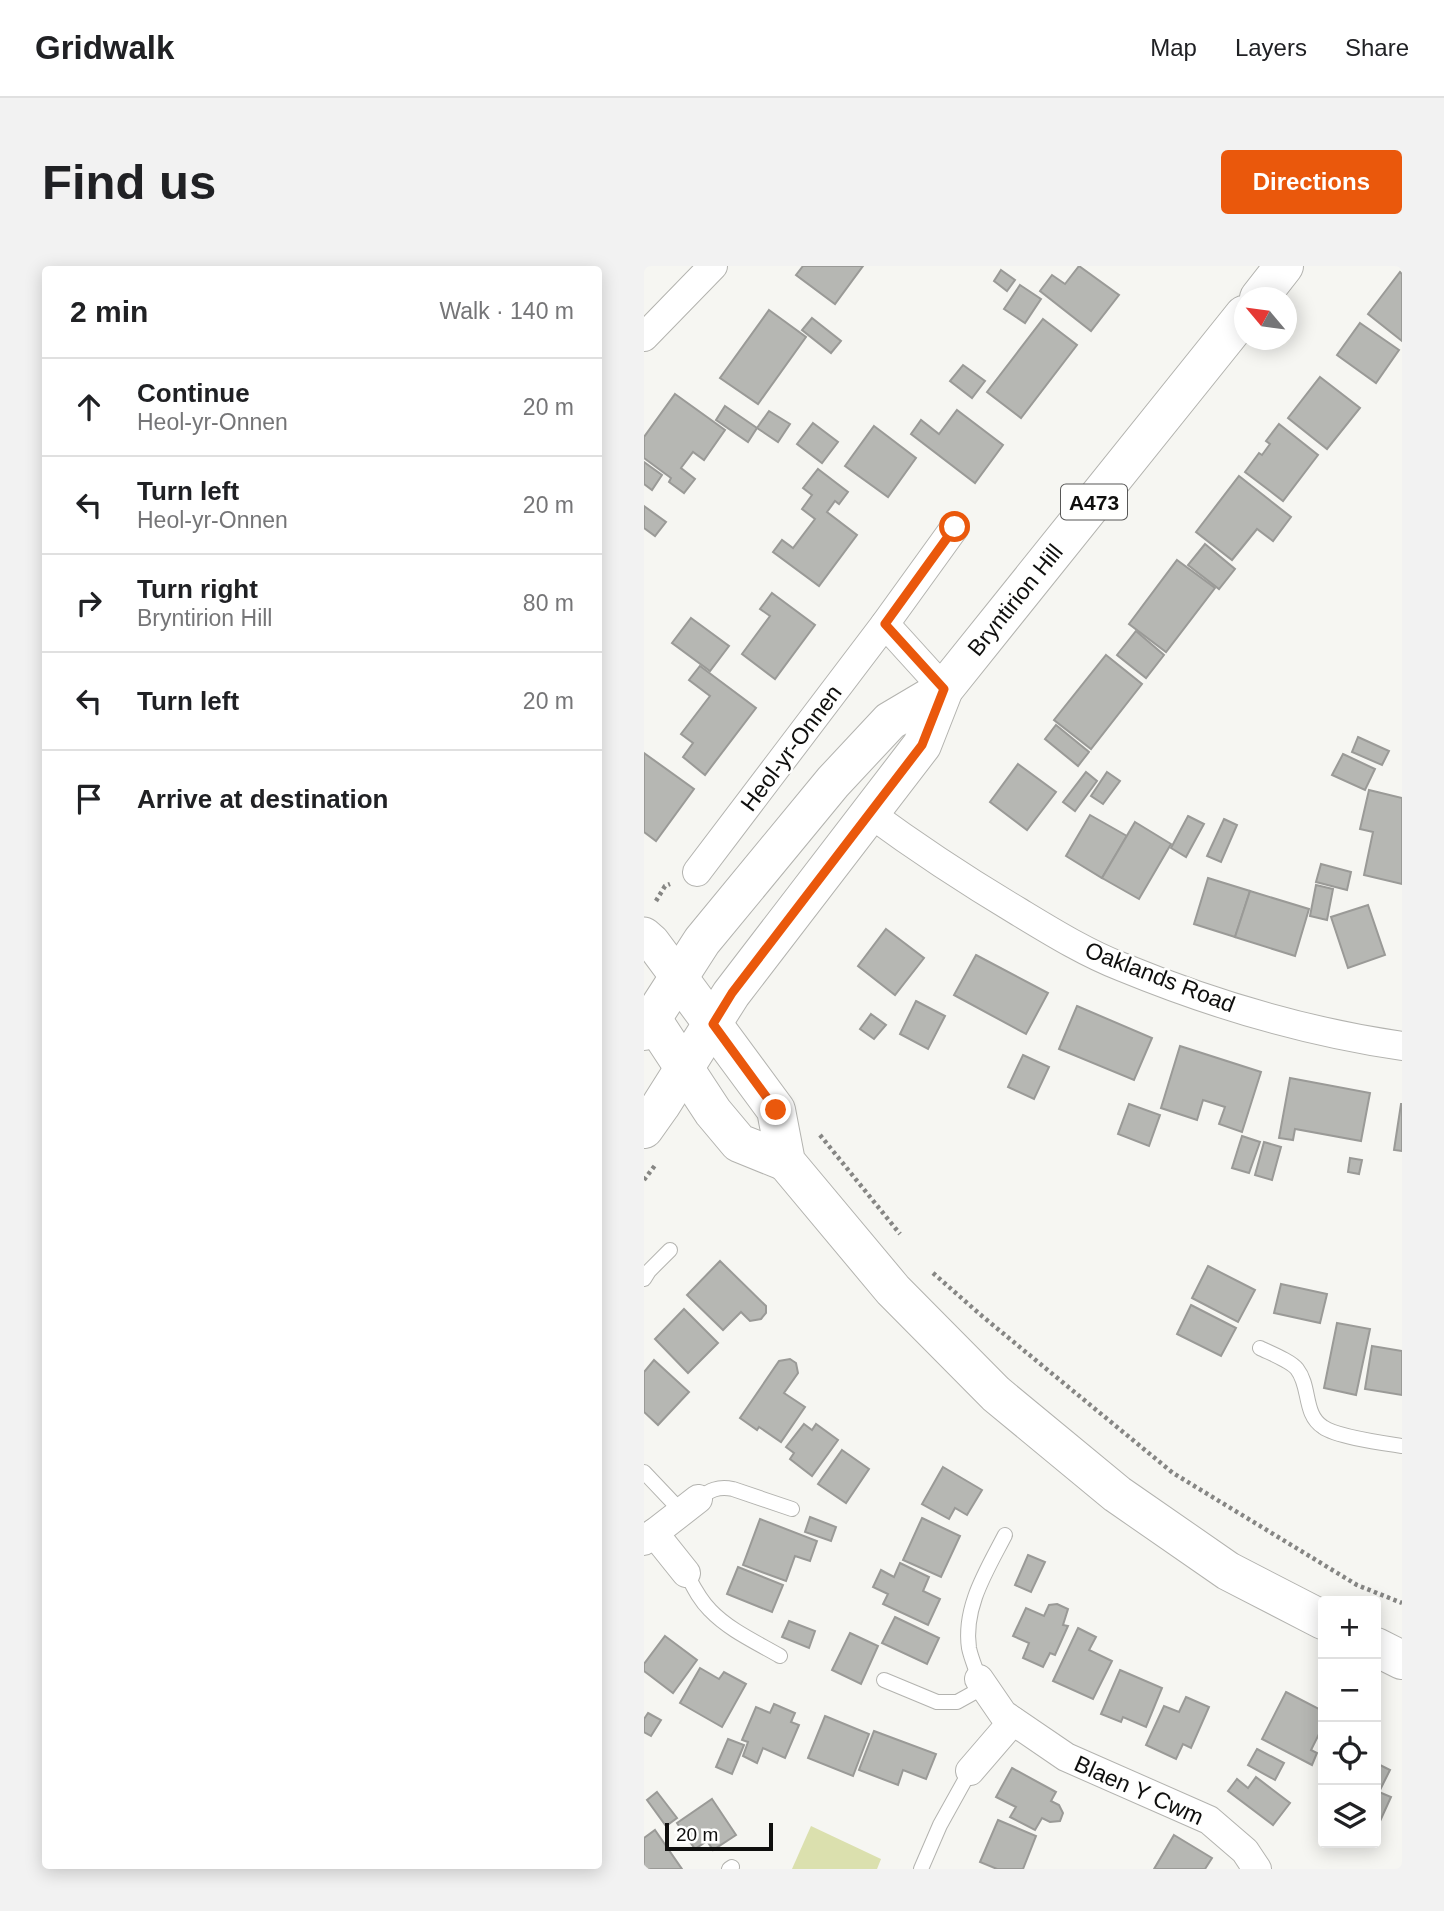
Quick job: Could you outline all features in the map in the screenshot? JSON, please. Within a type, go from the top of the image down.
[{"type":"main road","points":[[1268,287],[1284,266]]},
{"type":"main road","name":"Bryntirion Hill","points":[[651,1145],[684,1069],[732,993],[922,745],[944,689],[1234,327]]},
{"type":"main road","name":"Bryntirion Hill","points":[[678,977],[702,941],[843,772],[890,721],[944,689]]},
{"type":"main road","points":[[678,977],[776,1110],[786,1162]]},
{"type":"main road","name":"A473","points":[[647,1019],[678,977]]},
{"type":"main road","points":[[647,1019],[713,1112],[739,1143],[786,1162],[893,1290],[996,1394],[1117,1494],[1228,1571],[1318,1617]]},
{"type":"main road","points":[[1381,1650],[1402,1660]]},
{"type":"street","points":[[644,337],[713,266]]},
{"type":"street","name":"Heol-yr-Onnen","points":[[697,872],[955,527]]},
{"type":"street","points":[[885,624],[944,689]]},
{"type":"street","name":"Oaklands Road","points":[[869,812],[959,876],[1055,933],[1120,966],[1277,1021],[1402,1046]]},
{"type":"street","points":[[648,920],[652,942],[678,977]]},
{"type":"street","points":[[686,1573],[649,1537],[690,1505]]},
{"type":"street","name":"Blaen Y Cwm","points":[[982,1683],[1003,1714],[1066,1757],[1209,1820],[1245,1852],[1257,1869]]},
{"type":"street","points":[[970,1770],[1013,1721]]},
{"type":"lane","points":[[644,1279],[670,1250]]},
{"type":"lane","points":[[1260,1348],[1296,1367],[1306,1384],[1311,1415],[1323,1428],[1348,1436],[1402,1446]]},
{"type":"lane","points":[[644,1472],[690,1505],[711,1490],[723,1487],[792,1509]]},
{"type":"lane","points":[[884,1680],[937,1702],[957,1702],[982,1683],[969,1648],[969,1617],[979,1586],[1005,1535]]},
{"type":"lane","points":[[686,1573],[697,1595],[710,1611],[727,1625],[780,1656]]},
{"type":"lane","points":[[921,1869],[940,1825],[970,1770]]},
{"type":"path","points":[[648,920],[666,886],[697,872]]},
{"type":"path","points":[[815,1129],[908,1244]]},
{"type":"path","points":[[644,1180],[651,1145]]},
{"type":"path","points":[[925,1265],[982,1316],[1173,1474],[1357,1585],[1402,1603]]},
{"type":"green space","points":[[811,1826],[881,1859],[877,1869],[792,1869]]},
{"type":"building","points":[[803,266],[863,266],[835,304],[796,275]]},
{"type":"building","points":[[1079,266],[1119,295],[1091,331],[1040,291],[1052,275],[1065,284]]},
{"type":"building","points":[[1001,270],[1015,280],[1007,291],[994,281]]},
{"type":"building","points":[[1400,272],[1402,274],[1402,341],[1368,314]]},
{"type":"building","points":[[1020,285],[1041,299],[1025,323],[1004,309]]},
{"type":"building","points":[[769,310],[806,337],[758,404],[720,378]]},
{"type":"building","points":[[812,318],[841,341],[831,353],[802,330]]},
{"type":"building","points":[[1043,319],[1077,345],[1021,418],[987,392]]},
{"type":"building","points":[[1360,323],[1399,350],[1376,383],[1337,355]]},
{"type":"building","points":[[963,365],[985,381],[972,398],[950,381]]},
{"type":"building","points":[[1320,377],[1360,408],[1327,449],[1288,418]]},
{"type":"building","points":[[675,394],[725,430],[704,460],[693,452],[681,468],[695,479],[684,493],[669,482],[671,478],[644,458],[644,437]]},
{"type":"building","points":[[725,406],[757,428],[748,442],[716,420]]},
{"type":"building","points":[[957,410],[1003,445],[975,483],[911,434],[921,420],[939,434]]},
{"type":"building","points":[[769,411],[790,424],[778,442],[757,428]]},
{"type":"building","points":[[813,423],[838,442],[822,463],[797,444]]},
{"type":"building","points":[[1279,424],[1318,455],[1283,501],[1245,472],[1259,453],[1262,455],[1270,444],[1266,441]]},
{"type":"building","points":[[874,426],[916,458],[888,497],[845,466]]},
{"type":"building","points":[[644,462],[662,475],[652,490],[644,484]]},
{"type":"building","points":[[818,469],[848,492],[839,504],[835,501],[827,512],[857,535],[819,586],[773,552],[782,540],[793,548],[815,519],[802,509],[812,495],[803,488]]},
{"type":"building","points":[[1239,476],[1291,517],[1273,541],[1257,529],[1232,560],[1196,532]]},
{"type":"building","points":[[644,506],[666,522],[655,536],[644,528]]},
{"type":"building","points":[[1205,544],[1235,569],[1219,589],[1188,565]]},
{"type":"building","points":[[1177,560],[1215,588],[1166,652],[1129,624]]},
{"type":"building","points":[[772,593],[815,625],[775,679],[742,654],[770,616],[760,609]]},
{"type":"building","points":[[691,618],[729,646],[710,671],[672,643]]},
{"type":"building","points":[[1136,631],[1164,655],[1146,678],[1117,655]]},
{"type":"building","points":[[1106,655],[1142,684],[1091,749],[1054,720]]},
{"type":"building","points":[[700,666],[756,708],[705,775],[683,757],[693,743],[681,734],[710,696],[689,680]]},
{"type":"building","points":[[1056,725],[1089,752],[1078,766],[1045,739]]},
{"type":"building","points":[[1358,737],[1389,751],[1382,765],[1352,752]]},
{"type":"building","points":[[644,753],[694,789],[656,841],[644,832]]},
{"type":"building","points":[[1343,754],[1375,769],[1365,790],[1332,775]]},
{"type":"building","points":[[1018,764],[1056,792],[1027,830],[990,802]]},
{"type":"building","points":[[1086,772],[1097,781],[1075,811],[1063,802]]},
{"type":"building","points":[[1107,772],[1120,781],[1103,804],[1091,796]]},
{"type":"building","points":[[1369,790],[1402,798],[1402,884],[1364,875],[1373,832],[1360,829]]},
{"type":"building","points":[[1090,815],[1127,836],[1102,878],[1066,856]]},
{"type":"building","points":[[1188,816],[1204,824],[1186,857],[1171,848]]},
{"type":"building","points":[[1224,819],[1237,825],[1221,862],[1207,856]]},
{"type":"building","points":[[1135,822],[1171,844],[1139,899],[1102,878]]},
{"type":"building","points":[[1321,864],[1351,872],[1347,890],[1316,882]]},
{"type":"building","points":[[1208,878],[1250,891],[1235,937],[1194,924]]},
{"type":"building","points":[[1316,885],[1333,889],[1327,920],[1310,916]]},
{"type":"building","points":[[1250,891],[1309,909],[1295,956],[1235,937]]},
{"type":"building","points":[[1368,905],[1385,955],[1348,968],[1331,917]]},
{"type":"building","points":[[886,929],[924,958],[895,995],[858,966]]},
{"type":"building","points":[[976,955],[1048,993],[1026,1034],[954,995]]},
{"type":"building","points":[[916,1001],[945,1016],[928,1049],[900,1034]]},
{"type":"building","points":[[1077,1006],[1152,1038],[1134,1080],[1059,1049]]},
{"type":"building","points":[[871,1014],[886,1025],[874,1039],[860,1029]]},
{"type":"building","points":[[1180,1046],[1261,1072],[1242,1132],[1219,1124],[1225,1107],[1203,1100],[1197,1120],[1161,1108]]},
{"type":"building","points":[[1023,1055],[1049,1067],[1034,1099],[1008,1087]]},
{"type":"building","points":[[1290,1078],[1370,1093],[1361,1141],[1295,1129],[1293,1140],[1279,1138]]},
{"type":"building","points":[[1129,1104],[1160,1115],[1149,1146],[1118,1134]]},
{"type":"building","points":[[1402,1104],[1402,1151],[1394,1150]]},
{"type":"building","points":[[1242,1136],[1260,1142],[1249,1173],[1232,1168]]},
{"type":"building","points":[[1264,1142],[1281,1147],[1272,1180],[1255,1175]]},
{"type":"building","points":[[1350,1158],[1362,1160],[1359,1174],[1348,1172]]},
{"type":"building","points":[[720,1261],[766,1306],[766,1313],[761,1319],[750,1321],[741,1312],[723,1330],[687,1295]]},
{"type":"building","points":[[1208,1266],[1255,1290],[1238,1322],[1192,1298]]},
{"type":"building","points":[[1281,1284],[1327,1294],[1320,1323],[1274,1313]]},
{"type":"building","points":[[1191,1305],[1236,1328],[1221,1356],[1177,1334]]},
{"type":"building","points":[[684,1309],[718,1343],[688,1373],[655,1339]]},
{"type":"building","points":[[1337,1323],[1370,1329],[1356,1395],[1324,1388]]},
{"type":"building","points":[[1372,1346],[1402,1351],[1402,1395],[1365,1389]]},
{"type":"building","points":[[790,1359],[796,1363],[798,1373],[784,1393],[805,1407],[781,1442],[740,1418],[779,1361]]},
{"type":"building","points":[[654,1360],[689,1392],[658,1425],[644,1412],[644,1372]]},
{"type":"building","points":[[804,1424],[812,1430],[816,1424],[838,1440],[812,1476],[790,1459],[794,1453],[786,1447]]},
{"type":"building","points":[[842,1450],[869,1469],[846,1503],[818,1484]]},
{"type":"building","points":[[943,1467],[982,1490],[967,1515],[955,1508],[949,1519],[922,1504]]},
{"type":"building","points":[[810,1517],[836,1527],[831,1541],[805,1532]]},
{"type":"building","points":[[922,1518],[960,1536],[941,1577],[903,1560]]},
{"type":"building","points":[[760,1519],[817,1541],[810,1561],[795,1556],[786,1581],[743,1565]]},
{"type":"building","points":[[1028,1555],[1045,1562],[1031,1592],[1015,1585]]},
{"type":"building","points":[[900,1563],[929,1577],[923,1591],[940,1599],[928,1625],[883,1604],[888,1594],[873,1587],[881,1570],[894,1577]]},
{"type":"building","points":[[738,1567],[783,1585],[772,1612],[727,1594]]},
{"type":"building","points":[[1057,1604],[1068,1609],[1063,1625],[1068,1626],[1055,1655],[1050,1653],[1043,1667],[1023,1658],[1029,1643],[1013,1636],[1026,1608],[1044,1616],[1049,1605]]},
{"type":"building","points":[[895,1617],[939,1638],[927,1664],[882,1643]]},
{"type":"building","points":[[789,1621],[815,1631],[809,1648],[782,1637]]},
{"type":"building","points":[[1078,1628],[1096,1637],[1089,1650],[1112,1661],[1093,1699],[1053,1681]]},
{"type":"building","points":[[850,1633],[878,1646],[861,1684],[832,1670]]},
{"type":"building","points":[[665,1636],[697,1660],[673,1693],[644,1671],[644,1664]]},
{"type":"building","points":[[700,1668],[719,1679],[724,1672],[746,1684],[722,1727],[680,1703]]},
{"type":"building","points":[[1120,1670],[1162,1688],[1146,1727],[1123,1717],[1121,1722],[1101,1714]]},
{"type":"building","points":[[1286,1692],[1318,1708],[1318,1736],[1311,1750],[1317,1753],[1312,1765],[1262,1739]]},
{"type":"building","points":[[1186,1697],[1209,1707],[1191,1748],[1183,1744],[1176,1759],[1146,1745],[1164,1706],[1179,1712]]},
{"type":"building","points":[[774,1704],[795,1713],[791,1722],[799,1725],[785,1758],[763,1748],[757,1763],[743,1756],[748,1742],[742,1740],[756,1707],[770,1713]]},
{"type":"building","points":[[648,1713],[661,1720],[651,1736],[644,1732],[644,1719]]},
{"type":"building","points":[[825,1716],[869,1734],[853,1776],[808,1758]]},
{"type":"building","points":[[874,1731],[936,1754],[926,1779],[903,1770],[898,1785],[859,1770]]},
{"type":"building","points":[[728,1739],[744,1745],[732,1774],[716,1767]]},
{"type":"building","points":[[1257,1749],[1284,1763],[1275,1780],[1248,1765]]},
{"type":"building","points":[[1381,1766],[1390,1770],[1381,1788]]},
{"type":"building","points":[[1012,1768],[1056,1792],[1051,1801],[1059,1805],[1063,1813],[1060,1821],[1050,1822],[1042,1818],[1035,1830],[1010,1817],[1016,1807],[996,1797]]},
{"type":"building","points":[[1256,1777],[1290,1803],[1273,1825],[1228,1791],[1237,1779],[1248,1788]]},
{"type":"building","points":[[657,1792],[677,1818],[666,1826],[647,1800]]},
{"type":"building","points":[[1381,1793],[1391,1797],[1381,1819]]},
{"type":"building","points":[[712,1799],[736,1835],[713,1850],[707,1841],[695,1849],[677,1823]]},
{"type":"building","points":[[998,1820],[1036,1836],[1023,1869],[997,1869],[980,1862]]},
{"type":"building","points":[[655,1830],[682,1869],[644,1869],[644,1838]]},
{"type":"building","points":[[1174,1835],[1212,1858],[1205,1869],[1154,1869]]},
{"type":"route","points":[[776,1110],[713,1024],[732,993],[922,745],[944,689],[885,624],[955,527]]}]
